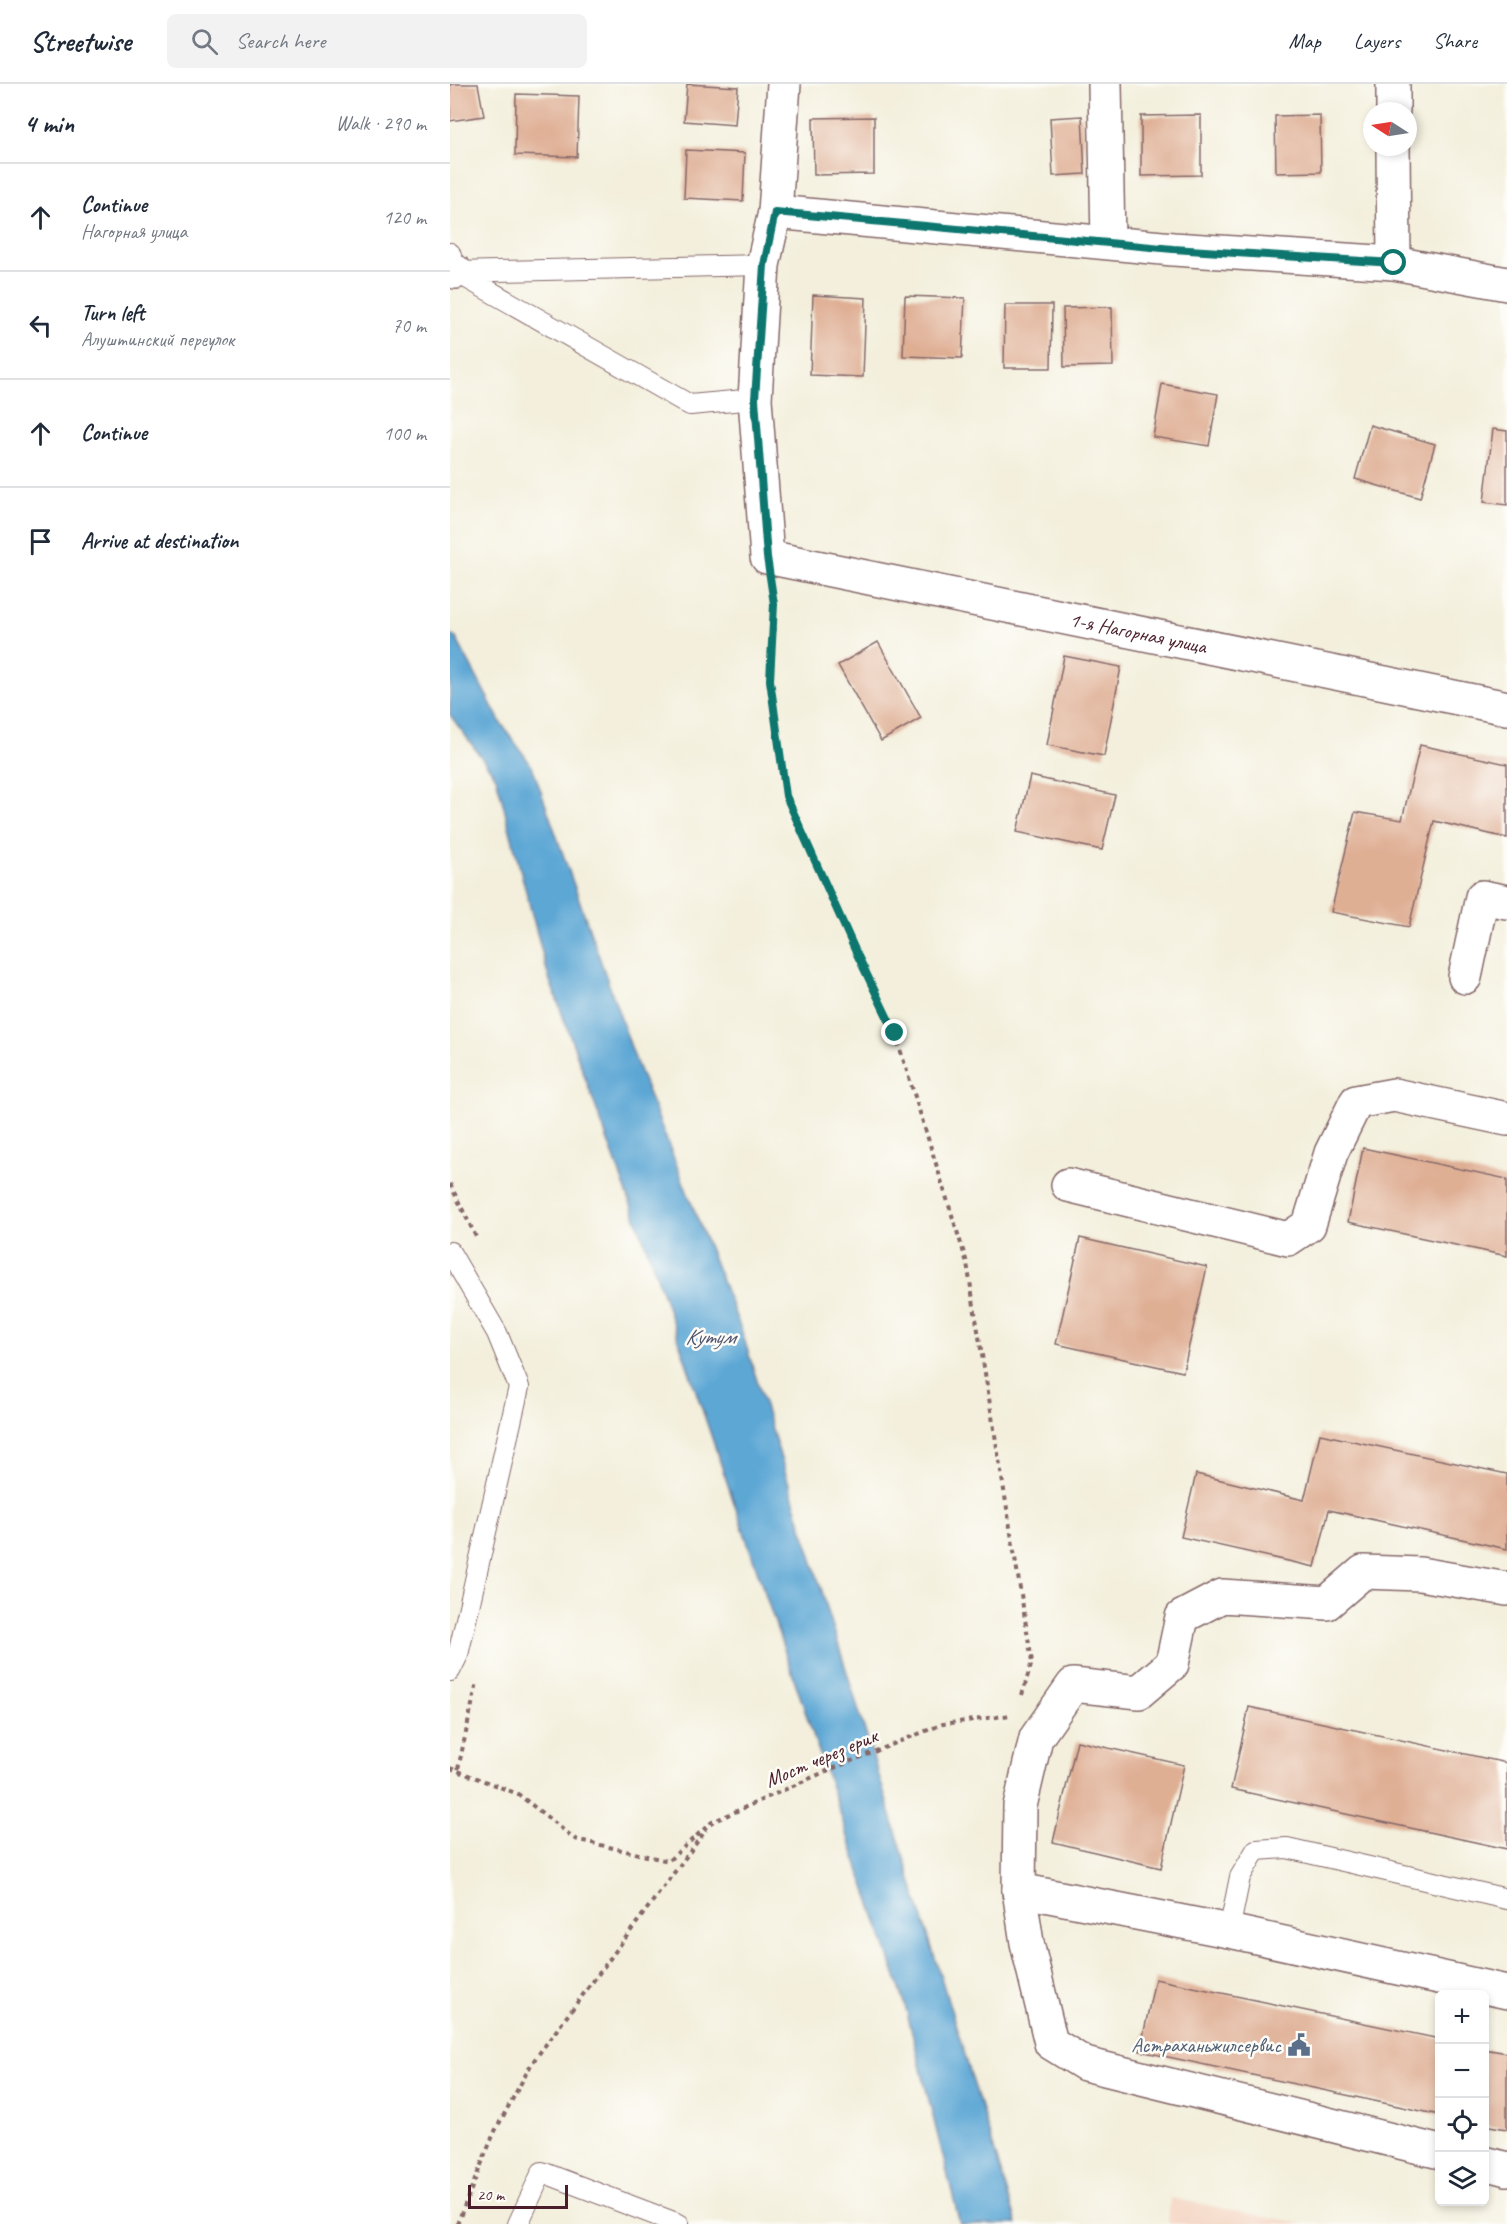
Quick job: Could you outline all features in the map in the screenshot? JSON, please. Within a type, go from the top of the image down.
[{"type":"street","points":[[767,557],[755,399],[764,265],[775,212],[784,84]]},
{"type":"street","points":[[1105,84],[1107,242]]},
{"type":"street","points":[[1392,84],[1393,102]]},
{"type":"street","points":[[1393,156],[1394,263]]},
{"type":"street","points":[[775,212],[1173,249],[1394,263],[1507,284]]},
{"type":"street","name":"1-я Нагорная улица","points":[[767,557],[1507,708]]},
{"type":"street","points":[[1465,977],[1482,897],[1507,902]]},
{"type":"street","points":[[1068,1185],[1288,1239],[1309,1225],[1331,1153],[1356,1102],[1394,1095],[1507,1119]]},
{"type":"street","points":[[1435,2151],[1085,2064],[1051,2043],[1027,1943],[1019,1890],[1020,1806],[1036,1738],[1073,1685],[1139,1692],[1172,1664],[1182,1617],[1222,1596],[1327,1603],[1362,1572],[1420,1574],[1507,1589]]},
{"type":"street","points":[[1019,1890],[1229,1931],[1507,1992]]},
{"type":"street","points":[[1489,2164],[1507,2169]]},
{"type":"lane","points":[[452,265],[764,265]]},
{"type":"lane","points":[[452,265],[690,405],[755,399]]},
{"type":"lane","points":[[450,1252],[497,1333],[519,1387],[458,1655],[450,1671]]},
{"type":"lane","points":[[1229,1931],[1239,1877],[1256,1850],[1287,1848],[1507,1899]]},
{"type":"lane","points":[[518,2224],[542,2172],[679,2224]]},
{"type":"path","points":[[767,557],[774,604],[770,680],[786,796],[895,1033],[967,1263],[1032,1662],[1020,1704]]},
{"type":"path","name":"Мост через ерик","points":[[712,1822],[829,1770],[943,1724],[1017,1714]]},
{"type":"path","points":[[450,1768],[518,1794],[575,1839],[668,1862],[712,1822]]},
{"type":"path","points":[[457,2224],[494,2133],[532,2063],[712,1822]]},
{"type":"shaded area","points":[[1170,2198],[1305,2224],[1168,2224]]},
{"type":"water","name":"Кутум","points":[[450,634],[456,638],[501,723],[532,766],[637,1064],[742,1332],[1017,2224],[960,2224],[904,2001],[655,1271],[548,975],[496,777],[450,715]]},
{"type":"building","points":[[450,84],[478,84],[484,116],[450,121]]},
{"type":"building","points":[[687,84],[738,87],[735,125],[684,121]]},
{"type":"building","points":[[516,94],[579,96],[577,157],[515,155]]},
{"type":"building","points":[[1201,115],[1201,175],[1141,176],[1141,116]]},
{"type":"building","points":[[1320,115],[1321,172],[1276,173],[1275,116]]},
{"type":"building","points":[[1082,116],[1085,174],[1053,176],[1050,118]]},
{"type":"building","points":[[874,117],[874,174],[814,175],[813,118]]},
{"type":"building","points":[[686,150],[745,153],[743,201],[684,198]]},
{"type":"building","points":[[813,295],[866,298],[863,377],[810,375]]},
{"type":"building","points":[[905,296],[965,298],[962,358],[903,356]]},
{"type":"building","points":[[1005,305],[1052,305],[1051,368],[1004,368]]},
{"type":"building","points":[[1112,307],[1113,366],[1064,367],[1063,308]]},
{"type":"building","points":[[1162,384],[1218,394],[1209,446],[1153,437]]},
{"type":"building","points":[[1370,425],[1435,444],[1420,498],[1355,479]]},
{"type":"building","points":[[1493,429],[1507,431],[1507,505],[1484,502]]},
{"type":"building","points":[[878,642],[921,718],[881,741],[838,665]]},
{"type":"building","points":[[1064,656],[1121,667],[1104,756],[1047,745]]},
{"type":"building","points":[[1420,745],[1507,764],[1507,838],[1434,821],[1409,927],[1331,912],[1355,812],[1402,820]]},
{"type":"building","points":[[1030,776],[1115,795],[1102,850],[1017,832]]},
{"type":"building","points":[[1363,1148],[1507,1179],[1507,1256],[1348,1222]]},
{"type":"building","points":[[1080,1238],[1207,1267],[1183,1372],[1056,1344]]},
{"type":"building","points":[[1320,1434],[1507,1474],[1507,1549],[1329,1510],[1315,1567],[1181,1537],[1196,1474],[1304,1500]]},
{"type":"building","points":[[1249,1707],[1507,1763],[1507,1849],[1231,1789]]},
{"type":"building","points":[[1077,1741],[1184,1765],[1161,1868],[1053,1842]]},
{"type":"building","points":[[1155,1979],[1435,2038],[1435,2114],[1140,2051]]},
{"type":"building","points":[[1489,2050],[1507,2053],[1507,2129],[1489,2126]]},
{"type":"place","name":"Астраханьжилсервис","points":[[1299,2045]]},
{"type":"route","points":[[895,1033],[786,796],[770,680],[774,604],[767,557],[755,399],[764,265],[775,212],[1173,249],[1394,263]]}]
